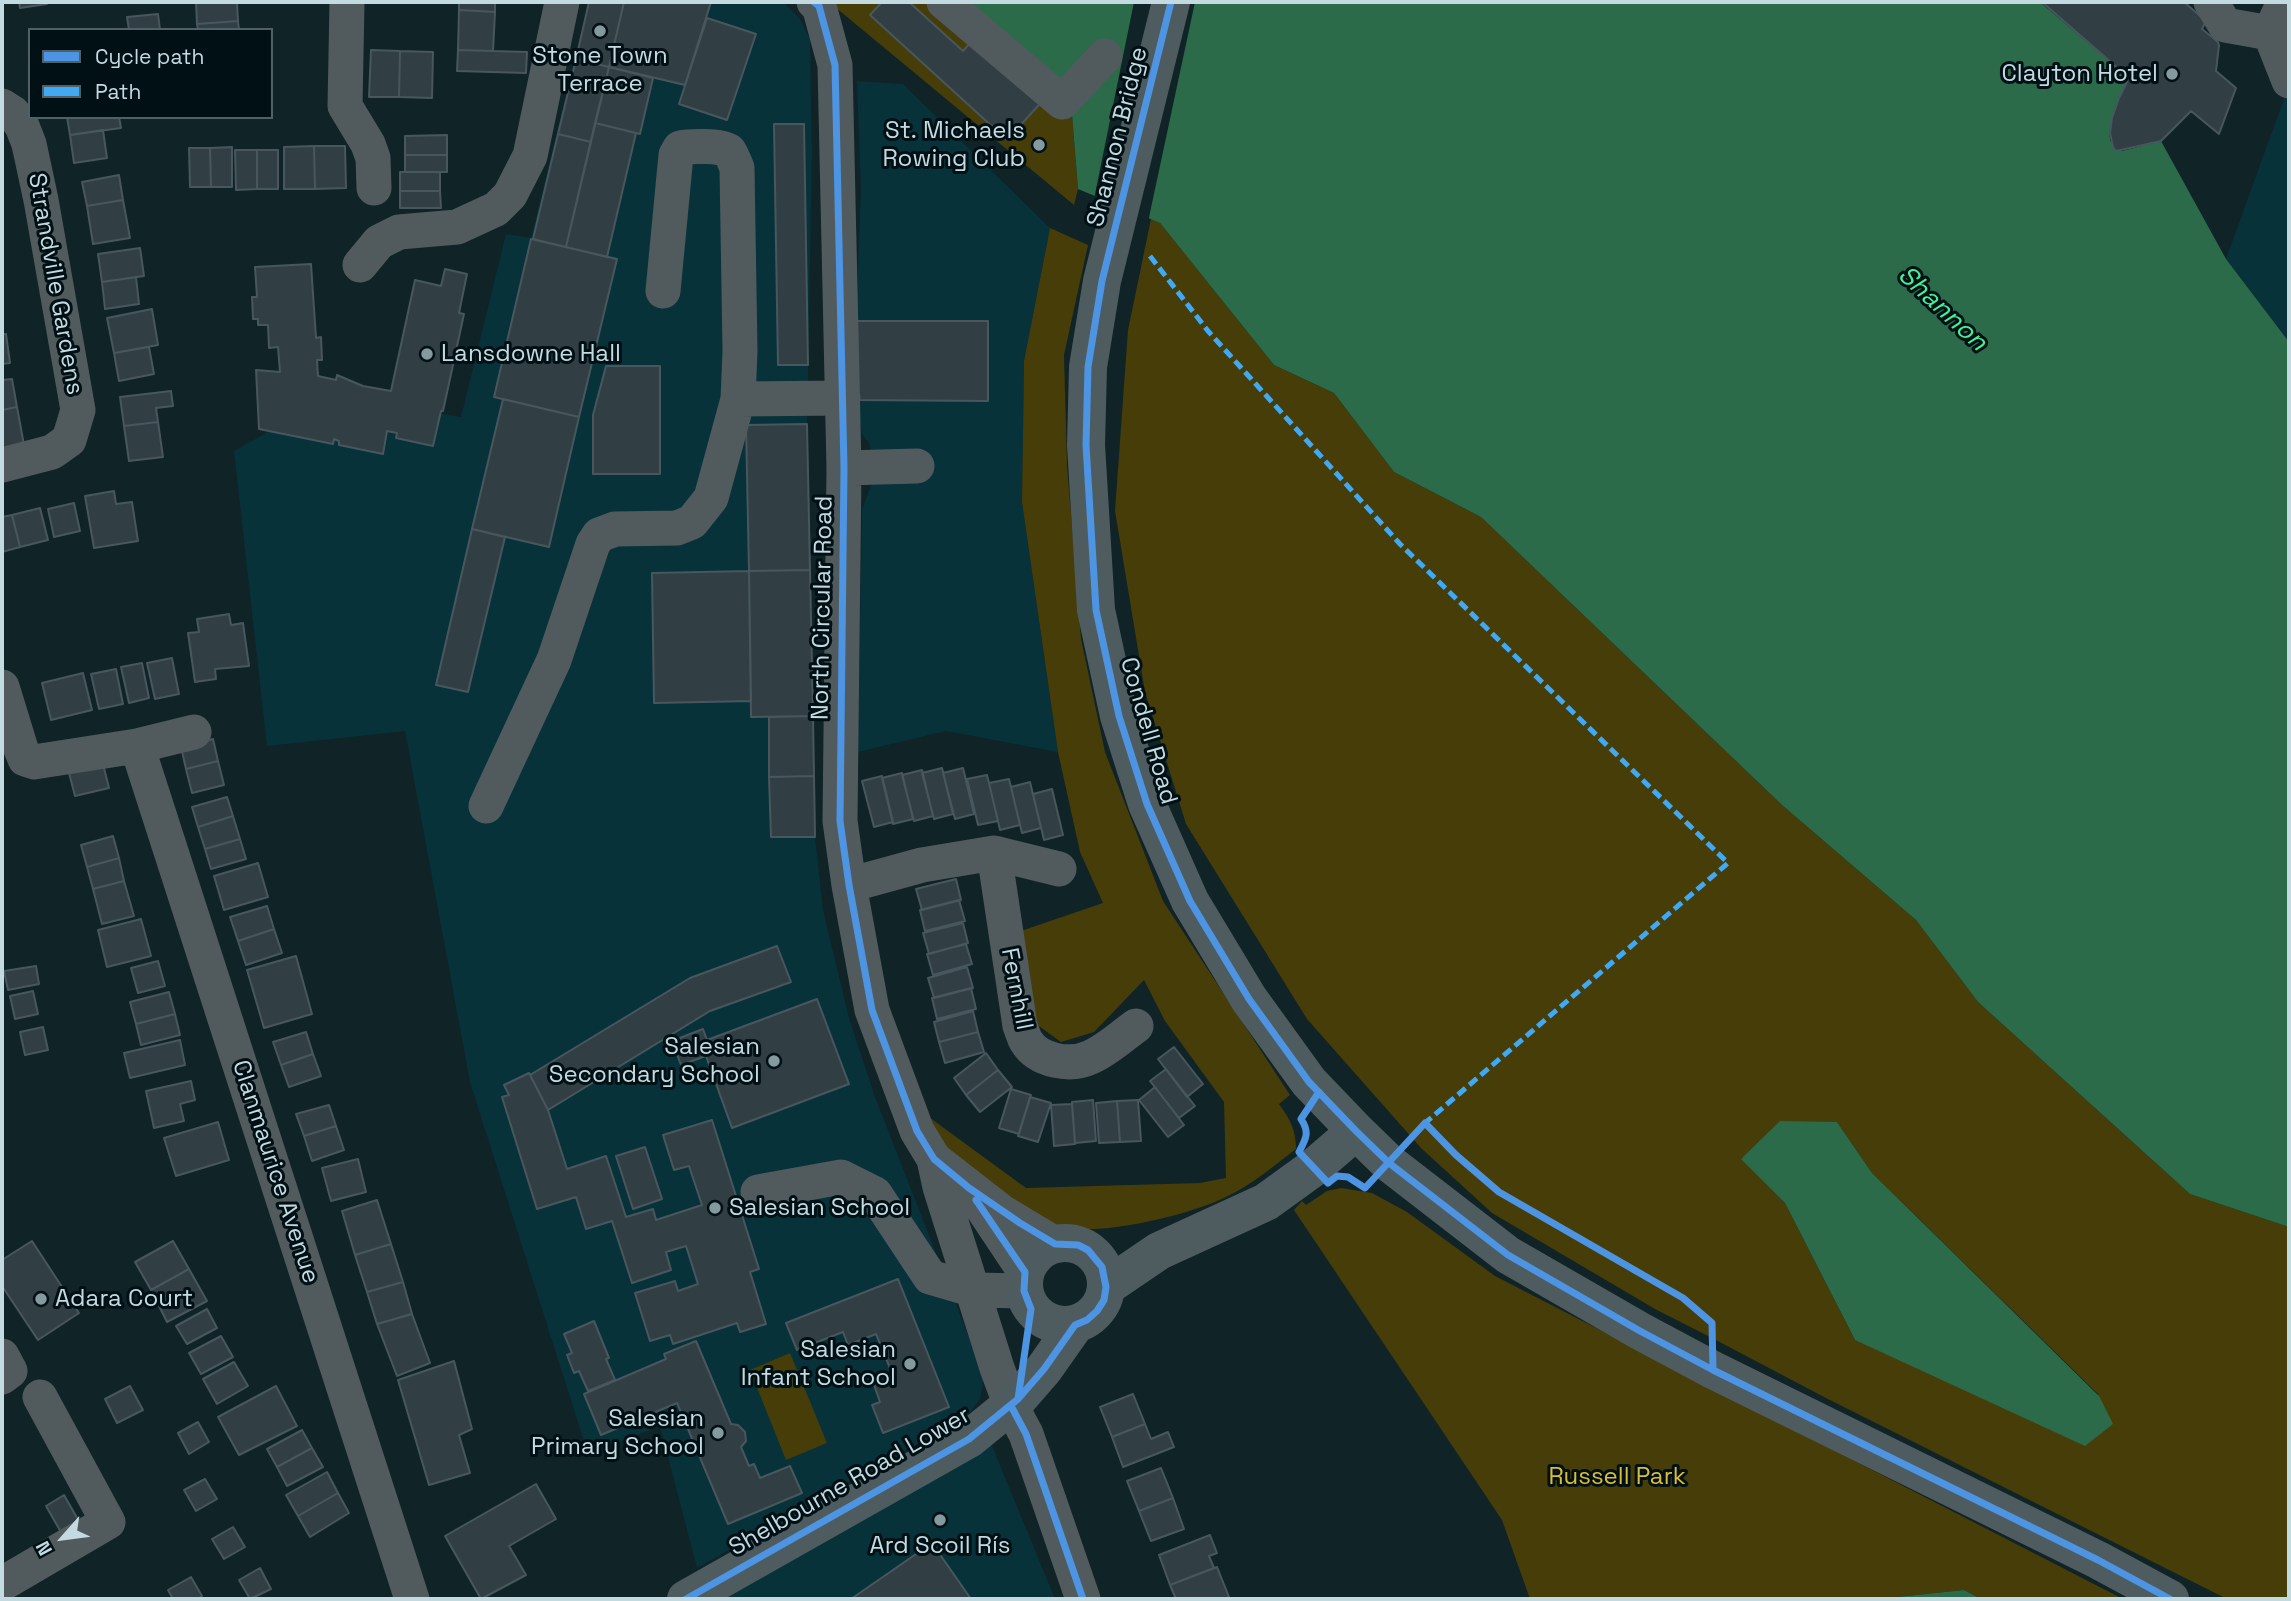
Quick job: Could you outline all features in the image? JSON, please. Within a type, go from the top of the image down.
[{"type":"main road","name":"Shannon Bridge","points":[[1102,281],[1171,2]]},
{"type":"main road","name":"Condell Road","points":[[1102,281],[1088,367],[1086,445],[1096,610],[1119,716],[1147,804],[1190,901],[1249,999],[1309,1082],[1389,1163],[1508,1255],[1713,1370],[2098,1560],[2170,1599]]},
{"type":"main road","points":[[1014,1402],[1027,1290],[1037,1255],[1055,1244],[1078,1245],[1102,1272],[1159,1251],[1266,1202],[1313,1168],[1356,1131]]},
{"type":"main road","name":"Shelbourne Road Lower","points":[[686,1599],[970,1439],[1014,1402],[1044,1369],[1075,1325],[1087,1320],[1097,1311],[1104,1300],[1102,1272]]},
{"type":"main road","points":[[1027,1290],[1040,1317],[1063,1326],[1075,1325]]},
{"type":"street","points":[[348,2],[345,106],[369,144],[373,158],[374,188]]},
{"type":"street","points":[[360,265],[379,242],[398,232],[457,227],[496,209],[510,195],[530,156],[562,2]]},
{"type":"street","name":"North Circular Road","points":[[814,2],[819,6],[835,65],[844,468],[840,821],[872,1010],[917,1130],[934,1160],[1002,1212],[1055,1244]]},
{"type":"street","points":[[944,2],[1062,102],[1105,56]]},
{"type":"street","points":[[2211,2],[2225,25],[2270,33]]},
{"type":"street","points":[[2284,2],[2270,33],[2289,81]]},
{"type":"street","name":"Strandville Gardens","points":[[2,106],[13,113],[29,144],[78,410],[69,440],[52,452],[2,465]]},
{"type":"street","points":[[486,806],[554,660],[598,536],[606,531],[677,528],[692,522],[711,498],[738,399],[740,351],[737,168],[728,151],[721,148],[687,146],[680,148],[676,155],[663,291]]},
{"type":"street","points":[[738,399],[843,398]]},
{"type":"street","points":[[844,468],[917,466]]},
{"type":"street","points":[[2,687],[25,759],[34,762],[137,746],[194,732]]},
{"type":"street","name":"Clanmaurice Avenue","points":[[137,746],[412,1599]]},
{"type":"street","points":[[849,885],[922,865],[994,853],[1059,869]]},
{"type":"street","name":"Fernhill","points":[[994,853],[1020,1026],[1027,1043],[1039,1054],[1056,1061],[1074,1062],[1091,1057],[1136,1026]]},
{"type":"street","points":[[934,1160],[940,1187],[974,1290],[1083,1599]]},
{"type":"street","points":[[758,1192],[841,1177],[875,1194],[930,1277],[974,1290],[1027,1290]]},
{"type":"street","name":"North Circular Road","points":[[969,1188],[1027,1290]]},
{"type":"street","points":[[2,1356],[10,1371],[2,1377]]},
{"type":"street","points":[[2,1584],[108,1522],[40,1397]]},
{"type":"shaded area","points":[[589,2],[783,2],[800,19],[810,39],[812,153],[807,424],[815,837],[823,910],[849,1018],[875,1097],[984,1376],[980,1399],[968,1415],[697,1568],[660,1426],[588,1454],[470,1082],[405,731],[267,746],[234,451],[275,428],[424,411],[461,417],[506,234],[531,238]]},
{"type":"shaded area","points":[[857,81],[903,84],[1050,228],[1024,361],[1022,502],[1058,752],[946,731],[858,752],[862,509],[876,473],[869,443],[862,434],[856,400],[861,189]]},
{"type":"shaded area","points":[[2289,85],[2289,342],[2226,259]]},
{"type":"shaded area","name":"Ard Scoil Rís","points":[[990,1441],[1055,1599],[723,1599]]},
{"type":"green space","name":"St. Michaels Rowing Club","points":[[829,2],[956,2],[1071,102],[1078,189],[1074,205]]},
{"type":"green space","points":[[1151,219],[1160,223],[1274,365],[1334,393],[1394,472],[1481,517],[1782,805],[1916,920],[1978,1002],[2190,1194],[2289,1227],[2289,1599],[2227,1599],[1826,1398],[1655,1309],[1492,1213],[1421,1148],[1307,1019],[1186,824],[1145,692],[1115,511],[1128,330]],"holes":[[[1837,1122],[1872,1173],[2099,1395],[1855,1340],[1785,1203],[1741,1158]]]},
{"type":"green space","points":[[1050,228],[1088,245],[1064,355],[1067,465],[1081,639],[1105,752],[1163,901],[1290,1095],[1279,1104],[1292,1125],[1296,1149],[1247,1185],[1214,1202],[1151,1221],[1086,1230],[1047,1224],[922,1133],[911,1104],[1026,1188],[1200,1183],[1226,1178],[1224,1102],[1165,1021],[1144,980],[1094,1032],[1061,1042],[1032,1021],[1015,933],[1103,903],[1080,852],[1058,752],[1022,502],[1024,361]]},
{"type":"green space","name":"Russell Park","points":[[1341,1188],[1372,1193],[1407,1212],[1495,1276],[2123,1599],[1981,1599],[1964,1590],[1878,1599],[1530,1599],[1502,1520],[1294,1210],[1302,1201],[1306,1205],[1327,1191]]},
{"type":"green space","points":[[790,1353],[827,1443],[786,1460],[750,1370]]},
{"type":"water","name":"Shannon","points":[[956,2],[2040,2],[2129,78],[2112,118],[2110,139],[2114,147],[2122,151],[2161,141],[2226,259],[2289,342],[2289,1227],[2190,1194],[1978,1002],[1916,920],[1782,805],[1481,517],[1394,472],[1334,393],[1274,365],[1160,223],[1078,189],[1071,102]]},
{"type":"water","points":[[1780,1121],[1837,1122],[1872,1173],[2099,1396],[2113,1424],[2085,1446],[1855,1340],[1785,1203],[1741,1159]]},
{"type":"water","points":[[1964,1590],[1981,1599],[1878,1599]]},
{"type":"pier","points":[[1134,2],[1195,2],[1148,222],[1094,199]]},
{"type":"building","points":[[19,2],[47,2],[47,4],[20,8]]},
{"type":"building","points":[[196,2],[237,2],[238,21],[197,24]]},
{"type":"building","points":[[459,2],[495,2],[495,12],[459,10]]},
{"type":"building","name":"Stone Town Terrace","points":[[589,2],[624,2],[609,67],[576,59]]},
{"type":"building","points":[[624,2],[711,2],[685,85],[609,67]]},
{"type":"building","points":[[882,2],[909,2],[963,51],[978,34],[1047,96],[1007,140],[870,15]]},
{"type":"building","name":"Clayton Hotel","points":[[2042,2],[2184,2],[2206,21],[2202,29],[2219,45],[2216,71],[2236,88],[2219,134],[2191,111],[2161,141],[2116,151],[2110,133],[2112,118],[2129,78]]},
{"type":"building","points":[[459,10],[495,12],[493,51],[458,50]]},
{"type":"building","points":[[158,14],[160,28],[129,28],[127,17]]},
{"type":"building","points":[[707,18],[756,34],[727,120],[679,104]]},
{"type":"building","points":[[238,21],[239,28],[198,28],[197,24]]},
{"type":"building","points":[[371,50],[400,51],[399,97],[369,97]]},
{"type":"building","points":[[458,50],[527,52],[526,73],[457,71]]},
{"type":"building","points":[[400,51],[433,52],[432,98],[399,97]]},
{"type":"building","points":[[576,59],[609,67],[591,142],[558,134]]},
{"type":"building","points":[[609,67],[653,78],[640,134],[595,123]]},
{"type":"building","points":[[67,119],[119,119],[121,128],[70,135]]},
{"type":"building","points":[[595,123],[636,133],[607,257],[566,247]]},
{"type":"building","points":[[774,124],[804,124],[808,365],[778,365]]},
{"type":"building","points":[[103,130],[107,158],[74,163],[70,135]]},
{"type":"building","points":[[558,134],[591,142],[566,247],[533,239]]},
{"type":"building","points":[[447,135],[447,155],[405,155],[405,136]]},
{"type":"building","points":[[314,146],[315,189],[284,189],[284,147]]},
{"type":"building","points":[[314,146],[345,146],[346,188],[315,189]]},
{"type":"building","points":[[232,147],[232,187],[211,187],[210,148]]},
{"type":"building","points":[[189,148],[210,148],[211,187],[190,187]]},
{"type":"building","points":[[235,150],[257,150],[257,189],[236,190]]},
{"type":"building","points":[[257,150],[278,150],[278,189],[257,189]]},
{"type":"building","points":[[405,155],[447,155],[447,172],[405,172]]},
{"type":"building","points":[[400,172],[440,172],[440,191],[400,191]]},
{"type":"building","points":[[119,175],[123,200],[87,206],[82,182]]},
{"type":"building","points":[[400,191],[440,191],[441,208],[400,208]]},
{"type":"building","points":[[123,200],[130,238],[93,244],[87,206]]},
{"type":"building","points":[[531,239],[617,259],[579,417],[494,397]]},
{"type":"building","points":[[140,248],[144,276],[102,282],[98,254]]},
{"type":"building","name":"Lansdowne Hall","points":[[311,264],[316,338],[321,337],[322,360],[317,360],[318,376],[336,380],[337,375],[363,386],[391,391],[415,280],[441,286],[445,269],[467,274],[459,313],[464,314],[433,446],[396,438],[397,433],[387,431],[383,454],[339,445],[339,441],[334,439],[333,444],[259,429],[256,370],[280,372],[278,347],[269,348],[268,325],[258,325],[258,319],[253,319],[252,297],[257,297],[255,267]]},
{"type":"building","points":[[136,277],[139,304],[105,309],[102,282]]},
{"type":"building","points":[[152,309],[158,345],[114,353],[107,318]]},
{"type":"building","points":[[856,321],[988,321],[988,401],[856,400]]},
{"type":"building","points":[[2,334],[6,334],[10,363],[2,364]]},
{"type":"building","points":[[149,347],[154,374],[119,381],[114,353]]},
{"type":"building","points":[[606,366],[660,366],[660,474],[593,474],[593,415]]},
{"type":"building","points":[[12,379],[17,407],[2,410],[2,380]]},
{"type":"building","points":[[171,391],[173,406],[156,408],[158,422],[124,426],[120,397]]},
{"type":"building","points":[[503,399],[579,417],[549,547],[472,529]]},
{"type":"building","points":[[17,407],[24,445],[2,449],[2,410]]},
{"type":"building","points":[[158,422],[163,457],[129,461],[124,426]]},
{"type":"building","points":[[807,424],[810,570],[749,571],[746,425]]},
{"type":"building","points":[[114,491],[116,504],[132,502],[138,541],[94,548],[85,496]]},
{"type":"building","points":[[74,503],[80,531],[54,537],[48,509]]},
{"type":"building","points":[[40,508],[48,540],[20,547],[12,515]]},
{"type":"building","points":[[12,515],[20,547],[2,552],[2,517]]},
{"type":"building","points":[[472,529],[505,537],[468,692],[436,685]]},
{"type":"building","points":[[810,570],[813,716],[751,717],[749,571]]},
{"type":"building","points":[[749,571],[751,701],[654,703],[652,573]]},
{"type":"building","points":[[229,614],[231,625],[243,623],[249,666],[215,669],[216,679],[195,682],[188,633],[199,632],[197,619]]},
{"type":"building","points":[[172,658],[179,694],[155,699],[147,663]]},
{"type":"building","points":[[142,663],[149,698],[129,703],[121,667]]},
{"type":"building","points":[[116,669],[123,704],[99,709],[91,674]]},
{"type":"building","points":[[83,673],[92,710],[51,720],[42,683]]},
{"type":"building","points":[[813,716],[814,776],[769,777],[769,717]]},
{"type":"building","points":[[213,739],[218,761],[186,769],[181,747]]},
{"type":"building","points":[[218,761],[224,785],[192,793],[186,769]]},
{"type":"building","points":[[103,764],[109,788],[75,796],[69,773]]},
{"type":"building","points":[[942,768],[953,814],[934,819],[922,773]]},
{"type":"building","points":[[963,768],[974,814],[955,819],[943,773]]},
{"type":"building","points":[[922,770],[933,816],[914,821],[902,775]]},
{"type":"building","points":[[902,773],[913,819],[893,824],[882,778]]},
{"type":"building","points":[[987,775],[998,821],[978,825],[967,779]]},
{"type":"building","points":[[814,776],[815,837],[771,837],[769,777]]},
{"type":"building","points":[[882,776],[893,822],[874,827],[862,781]]},
{"type":"building","points":[[1009,779],[1020,825],[1000,830],[989,783]]},
{"type":"building","points":[[1030,782],[1041,828],[1022,833],[1011,787]]},
{"type":"building","points":[[1052,789],[1063,835],[1044,840],[1033,794]]},
{"type":"building","points":[[227,797],[233,816],[198,827],[192,807]]},
{"type":"building","points":[[233,816],[240,839],[205,849],[198,827]]},
{"type":"building","points":[[113,836],[119,858],[87,867],[81,845]]},
{"type":"building","points":[[240,839],[246,859],[211,869],[205,849]]},
{"type":"building","points":[[119,858],[124,881],[93,889],[87,867]]},
{"type":"building","points":[[258,863],[268,897],[224,910],[214,876]]},
{"type":"building","points":[[956,879],[961,900],[922,910],[916,889]]},
{"type":"building","points":[[124,881],[134,916],[102,924],[93,889]]},
{"type":"building","points":[[959,900],[965,921],[925,931],[920,910]]},
{"type":"building","points":[[267,906],[274,929],[238,941],[230,917]]},
{"type":"building","points":[[141,919],[151,956],[107,967],[98,930]]},
{"type":"building","points":[[963,923],[968,943],[929,954],[923,933]]},
{"type":"building","points":[[274,929],[282,953],[246,965],[238,941]]},
{"type":"building","points":[[966,944],[972,964],[933,975],[927,954]]},
{"type":"building","points":[[777,946],[791,982],[710,1011],[548,1110],[530,1075],[690,978]]},
{"type":"building","points":[[296,956],[312,1014],[264,1028],[247,970]]},
{"type":"building","points":[[158,961],[165,986],[138,993],[131,968]]},
{"type":"building","points":[[36,966],[39,984],[8,990],[4,971]]},
{"type":"building","points":[[967,967],[973,988],[934,998],[928,978]]},
{"type":"building","points":[[971,988],[976,1009],[937,1019],[932,998]]},
{"type":"building","points":[[33,991],[38,1014],[15,1019],[10,996]]},
{"type":"building","points":[[169,992],[175,1014],[136,1024],[130,1002]]},
{"type":"building","name":"Salesian Secondary School","points":[[817,999],[849,1084],[732,1128],[706,1056],[681,1065],[672,1041],[703,1029],[707,1040]]},
{"type":"building","points":[[973,1011],[978,1032],[939,1042],[934,1022]]},
{"type":"building","points":[[175,1014],[180,1035],[141,1045],[136,1024]]},
{"type":"building","points":[[43,1027],[48,1050],[25,1055],[20,1032]]},
{"type":"building","points":[[306,1032],[313,1054],[281,1065],[273,1042]]},
{"type":"building","points":[[978,1032],[984,1052],[945,1063],[939,1042]]},
{"type":"building","points":[[180,1040],[185,1065],[130,1078],[124,1053]]},
{"type":"building","points":[[1174,1047],[1203,1084],[1187,1097],[1158,1059]]},
{"type":"building","points":[[986,1053],[998,1070],[966,1095],[954,1078]]},
{"type":"building","points":[[313,1054],[321,1076],[289,1087],[281,1065]]},
{"type":"building","points":[[1166,1069],[1195,1106],[1179,1118],[1150,1081]]},
{"type":"building","points":[[998,1070],[1012,1087],[980,1112],[966,1095]]},
{"type":"building","points":[[529,1073],[548,1110],[567,1169],[606,1156],[626,1217],[653,1209],[656,1220],[702,1205],[689,1166],[674,1170],[663,1135],[712,1120],[759,1269],[750,1272],[766,1324],[740,1332],[737,1323],[673,1344],[670,1335],[650,1341],[635,1293],[675,1281],[678,1291],[698,1284],[686,1246],[666,1252],[671,1270],[632,1283],[612,1221],[586,1229],[576,1197],[537,1209],[502,1097],[509,1095],[504,1085]]},
{"type":"building","points":[[191,1081],[195,1100],[180,1104],[184,1121],[154,1128],[146,1091]]},
{"type":"building","points":[[1155,1087],[1184,1125],[1168,1137],[1139,1100]]},
{"type":"building","points":[[1011,1089],[1031,1095],[1019,1134],[999,1128]]},
{"type":"building","points":[[1030,1097],[1051,1103],[1038,1142],[1018,1136]]},
{"type":"building","points":[[1093,1100],[1096,1141],[1075,1143],[1072,1102]]},
{"type":"building","points":[[1138,1100],[1141,1141],[1120,1142],[1117,1101]]},
{"type":"building","points":[[1117,1101],[1120,1142],[1099,1143],[1096,1103]]},
{"type":"building","points":[[1072,1104],[1075,1144],[1054,1146],[1051,1105]]},
{"type":"building","points":[[329,1105],[336,1126],[304,1136],[296,1114]]},
{"type":"building","points":[[218,1122],[229,1160],[176,1176],[164,1138]]},
{"type":"building","points":[[336,1126],[344,1150],[312,1161],[304,1136]]},
{"type":"building","points":[[645,1147],[662,1199],[633,1209],[616,1156]]},
{"type":"building","points":[[358,1159],[366,1192],[331,1201],[322,1168]]},
{"type":"building","points":[[377,1200],[391,1244],[355,1255],[342,1211]]},
{"type":"building","name":"Adara Court","points":[[32,1241],[79,1313],[38,1340],[2,1286],[2,1260]]},
{"type":"building","points":[[173,1241],[189,1269],[151,1290],[135,1262]]},
{"type":"building","points":[[391,1244],[403,1282],[367,1292],[355,1255]]},
{"type":"building","points":[[189,1269],[207,1301],[167,1322],[151,1290]]},
{"type":"building","name":"Salesian Infant School","points":[[898,1279],[949,1407],[883,1433],[872,1405],[880,1402],[874,1385],[894,1378],[876,1334],[848,1345],[843,1332],[797,1350],[786,1323]]},
{"type":"building","points":[[403,1282],[412,1314],[377,1324],[367,1292]]},
{"type":"building","points":[[207,1309],[217,1328],[187,1344],[176,1326]]},
{"type":"building","points":[[412,1314],[430,1363],[397,1376],[377,1324]]},
{"type":"building","points":[[594,1321],[615,1380],[588,1391],[579,1371],[574,1373],[567,1355],[572,1353],[564,1334]]},
{"type":"building","points":[[221,1336],[233,1357],[201,1374],[189,1353]]},
{"type":"building","name":"Salesian Primary School","points":[[696,1341],[731,1424],[738,1425],[745,1432],[746,1441],[741,1447],[749,1466],[754,1464],[760,1478],[790,1466],[802,1493],[728,1524],[677,1403],[601,1435],[584,1394],[666,1359],[664,1354]]},
{"type":"building","points":[[454,1361],[472,1429],[459,1435],[470,1473],[429,1485],[398,1380]]},
{"type":"building","points":[[234,1362],[248,1386],[217,1404],[203,1379]]},
{"type":"building","points":[[130,1386],[143,1410],[117,1423],[105,1399]]},
{"type":"building","points":[[276,1386],[297,1426],[239,1455],[218,1417]]},
{"type":"building","points":[[1133,1394],[1145,1424],[1112,1437],[1100,1407]]},
{"type":"building","points":[[198,1422],[209,1442],[189,1454],[178,1433]]},
{"type":"building","points":[[1145,1424],[1151,1439],[1168,1432],[1174,1447],[1123,1467],[1112,1437]]},
{"type":"building","points":[[302,1430],[312,1448],[277,1467],[267,1449]]},
{"type":"building","points":[[312,1448],[323,1467],[287,1486],[277,1467]]},
{"type":"building","points":[[1161,1468],[1173,1498],[1139,1511],[1127,1481]]},
{"type":"building","points":[[327,1472],[338,1493],[298,1516],[286,1495]]},
{"type":"building","points":[[205,1479],[217,1499],[196,1511],[184,1490]]},
{"type":"building","points":[[536,1484],[556,1519],[509,1546],[526,1575],[481,1599],[445,1536]]},
{"type":"building","points":[[338,1493],[349,1513],[310,1537],[298,1516]]},
{"type":"building","points":[[64,1495],[84,1530],[66,1541],[46,1506]]},
{"type":"building","points":[[1173,1498],[1184,1529],[1151,1541],[1139,1511]]},
{"type":"building","points":[[233,1527],[245,1547],[224,1559],[212,1539]]},
{"type":"building","points":[[1210,1535],[1217,1553],[1209,1556],[1214,1568],[1170,1585],[1159,1555]]},
{"type":"building","name":"Ard Scoil Rís","points":[[932,1543],[971,1599],[851,1599]]},
{"type":"building","points":[[1217,1567],[1229,1597],[1176,1599],[1170,1585]]},
{"type":"building","points":[[260,1568],[271,1589],[250,1599],[239,1580]]},
{"type":"building","points":[[191,1577],[202,1596],[197,1599],[173,1599],[168,1590]]},
{"type":"marked path","points":[[1150,256],[1208,331],[1400,544],[1728,863],[1425,1123]]},
{"type":"cycle path","points":[[686,1599],[969,1439],[1018,1399],[1044,1369],[1075,1325],[1087,1320],[1097,1311],[1104,1300],[1106,1287],[1102,1267],[1088,1250],[1078,1245],[1055,1244],[969,1188],[934,1159],[917,1131],[872,1010],[840,821],[844,468],[835,65],[819,6],[814,2]]},
{"type":"cycle path","points":[[1171,2],[1102,281],[1088,367],[1086,445],[1096,610],[1119,716],[1147,804],[1190,901],[1249,999],[1309,1082],[1356,1131],[1389,1163],[1508,1255],[1713,1370],[2098,1560],[2170,1599]]},
{"type":"cycle path","points":[[1319,1092],[1301,1119],[1306,1136],[1299,1152],[1328,1183],[1337,1176],[1348,1177],[1365,1188],[1425,1123],[1456,1155],[1499,1192],[1683,1298],[1712,1323],[1713,1370]]},
{"type":"cycle path","points":[[976,1200],[1025,1272],[1024,1291],[1031,1309],[1018,1399]]},
{"type":"cycle path","points":[[1011,1406],[1026,1434],[1083,1599]]},
{"type":"place","name":"Stone Town Terrace","points":[[600,31]]},
{"type":"place","name":"Clayton Hotel","points":[[2172,74]]},
{"type":"place","name":"St. Michaels Rowing Club","points":[[1039,145]]},
{"type":"place","name":"Lansdowne Hall","points":[[427,354]]},
{"type":"place","name":"Salesian Secondary School","points":[[774,1061]]},
{"type":"place","name":"Salesian School","points":[[715,1208]]},
{"type":"place","name":"Adara Court","points":[[41,1299]]},
{"type":"place","name":"Salesian Infant School","points":[[910,1364]]},
{"type":"place","name":"Salesian Primary School","points":[[718,1433]]},
{"type":"place","name":"Ard Scoil Rís","points":[[940,1520]]}]
